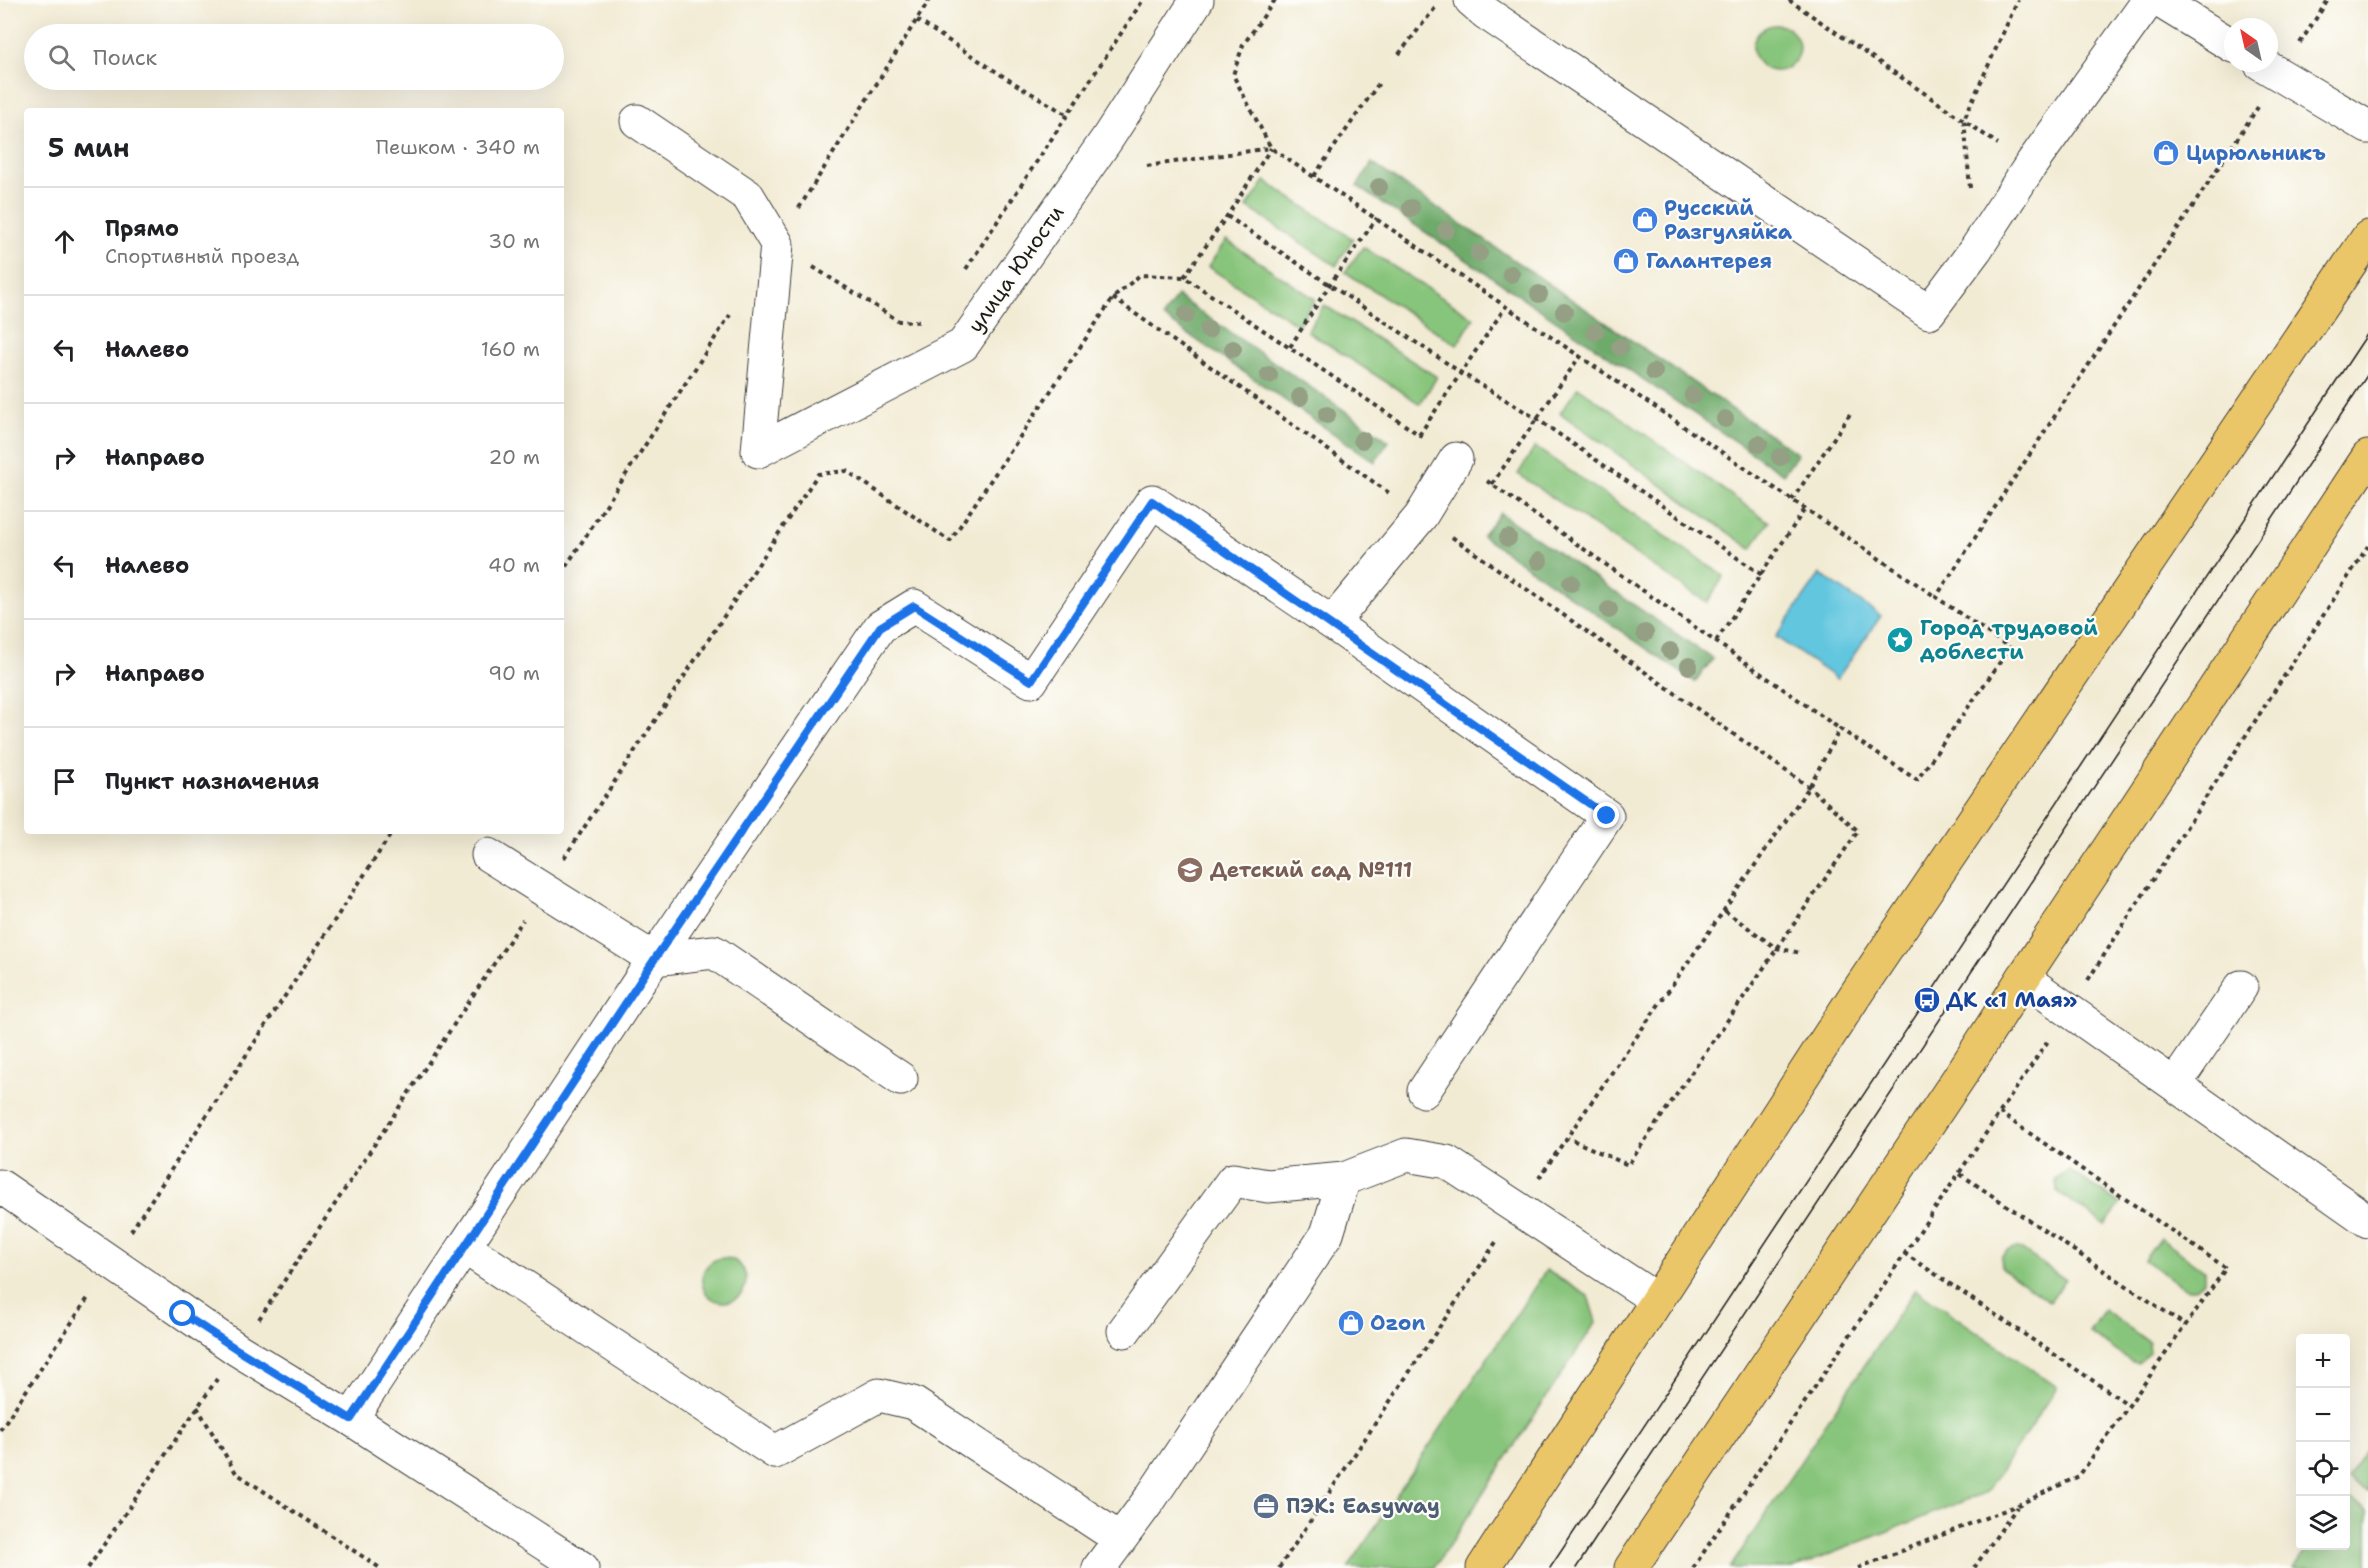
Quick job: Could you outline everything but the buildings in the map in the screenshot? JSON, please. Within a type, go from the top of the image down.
[{"type":"highway","points":[[1483,1568],[1858,991],[2368,237]]},
{"type":"highway","points":[[1631,1568],[1966,1067],[2368,457]]},
{"type":"street","name":"улица Юности","points":[[777,244],[758,451],[963,345],[1107,140],[1197,0]]},
{"type":"street","points":[[1471,0],[1486,13],[1929,312],[1976,249],[2030,166],[2150,0]]},
{"type":"street","points":[[2158,0],[2224,40]]},
{"type":"street","points":[[2276,72],[2368,127]]},
{"type":"street","points":[[637,121],[748,196],[777,244]]},
{"type":"street","points":[[1332,623],[1421,516],[1456,459]]},
{"type":"street","points":[[351,1419],[654,960],[880,627],[914,606],[1031,681],[1152,501],[1332,623],[1607,816],[1424,1091]]},
{"type":"street","points":[[488,855],[654,960],[714,952],[901,1079]]},
{"type":"street","points":[[2023,978],[2368,1221]]},
{"type":"street","points":[[2175,1084],[2241,987]]},
{"type":"street","points":[[1124,1330],[1233,1180],[1268,1186],[1344,1179],[1406,1155],[1448,1162],[1658,1300]]},
{"type":"street","points":[[1099,1568],[1150,1499],[1327,1234],[1344,1179]]},
{"type":"street","points":[[0,1186],[183,1314],[351,1419],[547,1558],[582,1568]]},
{"type":"street","points":[[464,1247],[775,1452],[879,1395],[914,1402],[1120,1539]]},
{"type":"path","points":[[929,0],[917,20],[1066,114]]},
{"type":"path","points":[[965,271],[1143,0]]},
{"type":"path","points":[[1275,0],[1243,45],[1233,75],[1271,148],[1377,218],[2010,648],[1917,780],[1716,642],[1805,509]]},
{"type":"path","points":[[1400,54],[1441,0]]},
{"type":"path","points":[[1789,0],[2030,166]]},
{"type":"path","points":[[1970,190],[1964,119],[2018,0]]},
{"type":"path","points":[[2278,58],[2328,0]]},
{"type":"path","points":[[1936,597],[2266,72]]},
{"type":"path","points":[[1314,176],[1379,83]]},
{"type":"path","points":[[1148,166],[1271,148]]},
{"type":"path","points":[[1184,277],[1271,148]]},
{"type":"path","points":[[1227,216],[1460,372],[1537,419],[1762,575]]},
{"type":"path","points":[[1290,347],[1330,284],[1377,218]]},
{"type":"path","points":[[777,244],[899,321],[922,322],[931,316]]},
{"type":"path","points":[[818,474],[847,471],[950,541],[1113,298],[1140,275]]},
{"type":"path","points":[[1113,298],[1809,787],[1858,831],[1628,1165],[1568,1138]]},
{"type":"path","points":[[1419,435],[1506,306]]},
{"type":"path","points":[[1491,484],[1580,356]]},
{"type":"path","points":[[1791,500],[1850,414]]},
{"type":"path","points":[[1693,1568],[2070,1009],[2368,546]]},
{"type":"path","points":[[1279,1568],[1519,1208],[1809,787],[1840,729]]},
{"type":"path","points":[[129,1234],[391,834]]},
{"type":"path","points":[[1725,911],[1776,948],[1801,953]]},
{"type":"path","points":[[1858,1568],[2018,1505],[2079,1476],[2226,1268],[2000,1113]]},
{"type":"path","points":[[1959,1174],[2185,1325]]},
{"type":"path","points":[[1904,1253],[2129,1405]]},
{"type":"path","points":[[0,1430],[88,1298]]},
{"type":"path","points":[[88,1568],[197,1407],[236,1473],[380,1568]]},
{"type":"path","points":[[1974,1568],[2018,1505]]},
{"type":"green space","points":[[1776,25],[1792,32],[1799,48],[1792,64],[1776,71],[1760,64],[1753,48],[1760,32]]},
{"type":"green space","points":[[1372,163],[1798,454],[1783,474],[1357,186]]},
{"type":"green space","points":[[1265,181],[1353,239],[1336,266],[1247,207]]},
{"type":"green space","points":[[1226,240],[1315,299],[1298,325],[1208,267]]},
{"type":"green space","points":[[1363,247],[1474,318],[1457,345],[1345,272]]},
{"type":"green space","points":[[1177,296],[1389,441],[1375,462],[1163,317]]},
{"type":"green space","points":[[1324,305],[1437,377],[1420,404],[1307,331]]},
{"type":"green space","points":[[1578,387],[1769,522],[1751,549],[1560,413]]},
{"type":"green space","points":[[1535,447],[1724,576],[1707,603],[1518,474]]},
{"type":"green space","points":[[1500,513],[1713,659],[1695,682],[1482,536]]},
{"type":"green space","points":[[2069,1170],[2121,1204],[2105,1225],[2057,1191],[2056,1180]]},
{"type":"green space","points":[[2160,1238],[2204,1270],[2204,1281],[2199,1286],[2188,1290],[2144,1260]]},
{"type":"green space","points":[[2014,1248],[2019,1248],[2066,1280],[2050,1302],[2002,1268],[2001,1257]]},
{"type":"green space","points":[[724,1258],[740,1264],[746,1280],[740,1296],[724,1302],[708,1296],[702,1280],[708,1264]]},
{"type":"green space","points":[[1546,1270],[1588,1296],[1596,1322],[1434,1568],[1348,1568]]},
{"type":"green space","points":[[1915,1289],[2057,1387],[1987,1492],[1795,1568],[1730,1568]]},
{"type":"green space","points":[[2104,1310],[2149,1342],[2150,1353],[2138,1363],[2132,1362],[2089,1332]]},
{"type":"green space","points":[[2366,1449],[2368,1451],[2368,1493],[2350,1480],[2350,1473]]},
{"type":"green space","points":[[2350,1498],[2368,1511],[2368,1568],[2293,1568],[2305,1550],[2350,1550]]},
{"type":"water","points":[[1820,574],[1881,616],[1837,679],[1776,637]]},
{"type":"tram line","points":[[1550,1568],[2368,333]]},
{"type":"tram line","points":[[1576,1568],[2368,374]]},
{"type":"place","name":"Цирюльникъ","points":[[2166,153]]},
{"type":"place","name":"Русский Разгуляйка","points":[[1645,220]]},
{"type":"place","name":"Галантерея","points":[[1626,261]]},
{"type":"place","name":"Город трудовой доблести","points":[[1900,640]]},
{"type":"place","name":"Детский сад №111","points":[[1190,870]]},
{"type":"place","name":"ДК «1 Мая»","points":[[1927,1000]]},
{"type":"place","name":"Ozon","points":[[1351,1323]]},
{"type":"place","name":"ПЭК: Easyway","points":[[1266,1506]]},
{"type":"route","points":[[183,1314],[351,1419],[654,960],[880,627],[914,606],[1031,681],[1152,501],[1332,623],[1607,816]]}]
